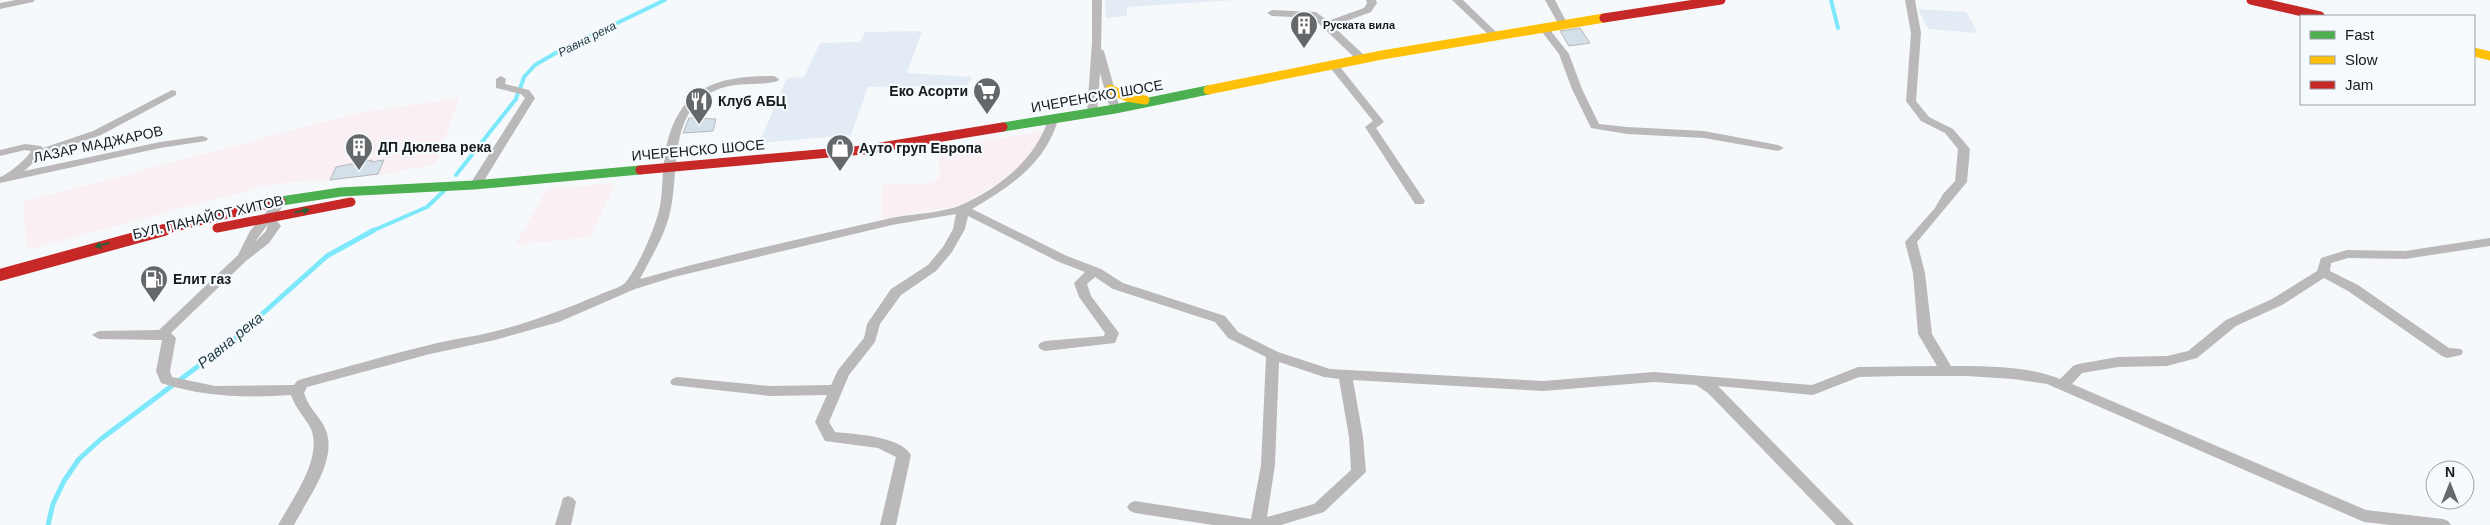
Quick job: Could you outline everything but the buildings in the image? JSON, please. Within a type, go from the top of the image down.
[{"type":"street","points":[[0,6],[30,0]]},
{"type":"street","points":[[1092,113],[1093,74],[1098,47],[1097,0]]},
{"type":"street","points":[[1326,25],[1368,10],[1372,3],[1371,0]]},
{"type":"street","points":[[1457,0],[1494,35]]},
{"type":"street","points":[[1550,0],[1563,24]]},
{"type":"street","name":"ИЧЕРЕНСКО ШОСЕ","points":[[475,184],[863,150],[1115,109],[1362,59],[1494,35],[1721,0]]},
{"type":"street","points":[[1910,0],[1916,33],[1911,101],[1925,119],[1949,132],[1964,149],[1961,182],[1947,196],[1940,209],[1910,242],[1919,273],[1925,334],[1947,371]]},
{"type":"street","points":[[2252,0],[2316,15]]},
{"type":"street","points":[[1272,13],[1316,15],[1362,59]]},
{"type":"street","points":[[1544,28],[1564,54],[1577,89],[1595,126],[1622,132],[1680,132],[1714,135],[1778,148]]},
{"type":"street","points":[[1098,47],[1115,109]]},
{"type":"street","points":[[2475,52],[2490,56]]},
{"type":"street","points":[[1333,65],[1379,122],[1370,127],[1419,201]]},
{"type":"street","points":[[630,286],[666,207],[672,147],[681,120],[688,108],[702,94],[716,84],[731,80],[774,79]]},
{"type":"street","points":[[475,184],[530,98],[525,92],[500,86],[501,80]]},
{"type":"street","points":[[1110,89],[1133,98],[1163,100]]},
{"type":"street","points":[[1,180],[23,168],[36,154],[97,133],[172,93]]},
{"type":"street","points":[[286,525],[321,458],[319,431],[299,402],[297,393],[302,384],[430,349],[495,336],[554,320],[630,286],[672,274],[892,222],[963,209],[1016,176],[1036,155],[1050,135],[1053,120]]},
{"type":"street","name":"ЛАЗАР МАДЖАРОВ","points":[[1,180],[130,151],[202,139]]},
{"type":"street","points":[[0,153],[25,147],[37,148],[36,154]]},
{"type":"street","name":"БУЛ. ПАНАЙОТ ХИТОВ","points":[[0,276],[108,244],[282,201],[341,192],[475,184]]},
{"type":"street","name":"БУЛ. ПАНАЙОТ ХИТОВ","points":[[0,287],[101,257],[209,229],[425,188]]},
{"type":"street","points":[[162,334],[244,256],[260,246],[270,236],[274,226],[269,218],[282,201]]},
{"type":"street","points":[[963,209],[1063,259],[1094,270],[1118,286],[1220,319],[1233,335],[1273,355],[1329,374],[1543,386],[1654,377],[1813,390],[1858,372],[1947,371],[2013,374],[2050,380],[2369,521],[2443,525]]},
{"type":"street","points":[[888,525],[904,455],[894,448],[875,442],[830,437],[822,422],[843,373],[870,339],[874,324],[896,292],[932,268],[948,250],[959,228],[963,209]]},
{"type":"street","points":[[2062,386],[2078,369],[2118,362],[2167,361],[2192,355],[2231,324],[2277,302],[2323,273],[2325,261],[2347,254],[2405,255],[2490,242]]},
{"type":"street","points":[[1045,346],[1110,340],[1112,333],[1085,297],[1080,283],[1094,270]]},
{"type":"street","points":[[2323,273],[2353,288],[2447,353],[2456,352]]},
{"type":"street","points":[[99,335],[162,334],[169,338],[163,372],[174,383],[237,391],[299,390]]},
{"type":"street","points":[[1273,355],[1268,465],[1259,525],[1319,508],[1359,472],[1356,437],[1345,375]]},
{"type":"street","points":[[1699,380],[1712,390],[1846,525]]},
{"type":"street","points":[[677,382],[770,391],[835,390]]},
{"type":"street","points":[[563,525],[568,502]]},
{"type":"street","points":[[1135,507],[1252,525]]},
{"type":"shaded area","points":[[1105,0],[1235,0],[1127,7],[1127,16],[1106,18]]},
{"type":"shaded area","points":[[1918,9],[1966,12],[1978,33],[1928,29]]},
{"type":"shaded area","points":[[922,31],[907,73],[972,77],[968,85],[868,87],[851,135],[759,143],[787,78],[804,77],[820,43],[860,42],[865,32]]},
{"type":"shaded area","points":[[459,98],[436,164],[382,175],[272,184],[27,250],[23,202],[357,113]]},
{"type":"shaded area","points":[[1045,131],[1026,161],[999,183],[961,205],[881,219],[882,185],[934,183],[940,176],[938,148]]},
{"type":"shaded area","points":[[615,183],[591,237],[515,245],[547,189]]},
{"type":"waterway","name":"Равна река","points":[[520,89],[524,77],[535,65],[561,50],[665,0]]},
{"type":"waterway","points":[[1831,0],[1838,28]]},
{"type":"waterway","name":"Равна река","points":[[456,175],[516,99],[518,93]]},
{"type":"waterway","name":"Равна река","points":[[373,231],[427,207],[446,189]]},
{"type":"waterway","name":"Равна река","points":[[48,525],[53,504],[64,481],[79,459],[101,439],[233,340],[327,256],[373,231]]},
{"type":"traffic: fast","points":[[1003,127],[1115,109],[1208,90]]},
{"type":"traffic: fast","points":[[281,201],[341,192],[474,185],[640,170]]},
{"type":"traffic: slow","points":[[1208,90],[1382,55],[1604,18]]},
{"type":"traffic: slow","points":[[2475,52],[2490,56]]},
{"type":"traffic: slow","points":[[1110,89],[1127,97],[1145,100]]},
{"type":"traffic: jam","points":[[1604,18],[1721,0]]},
{"type":"traffic: jam","points":[[2251,0],[2316,15]]},
{"type":"traffic: jam","points":[[640,170],[863,150],[1003,127]]},
{"type":"traffic: jam","points":[[0,275],[99,246],[281,201]]},
{"type":"traffic: jam","points":[[217,228],[351,202]]},
{"type":"place","name":"Руската вила","points":[[1304,49]]},
{"type":"place","name":"Еко Асорти","points":[[987,115]]},
{"type":"place","name":"Клуб АБЦ","points":[[699,125]]},
{"type":"place","name":"ДП Дюлева река","points":[[359,171]]},
{"type":"place","name":"Ауто груп Европа","points":[[840,172]]},
{"type":"place","name":"Елит газ","points":[[154,303]]}]
